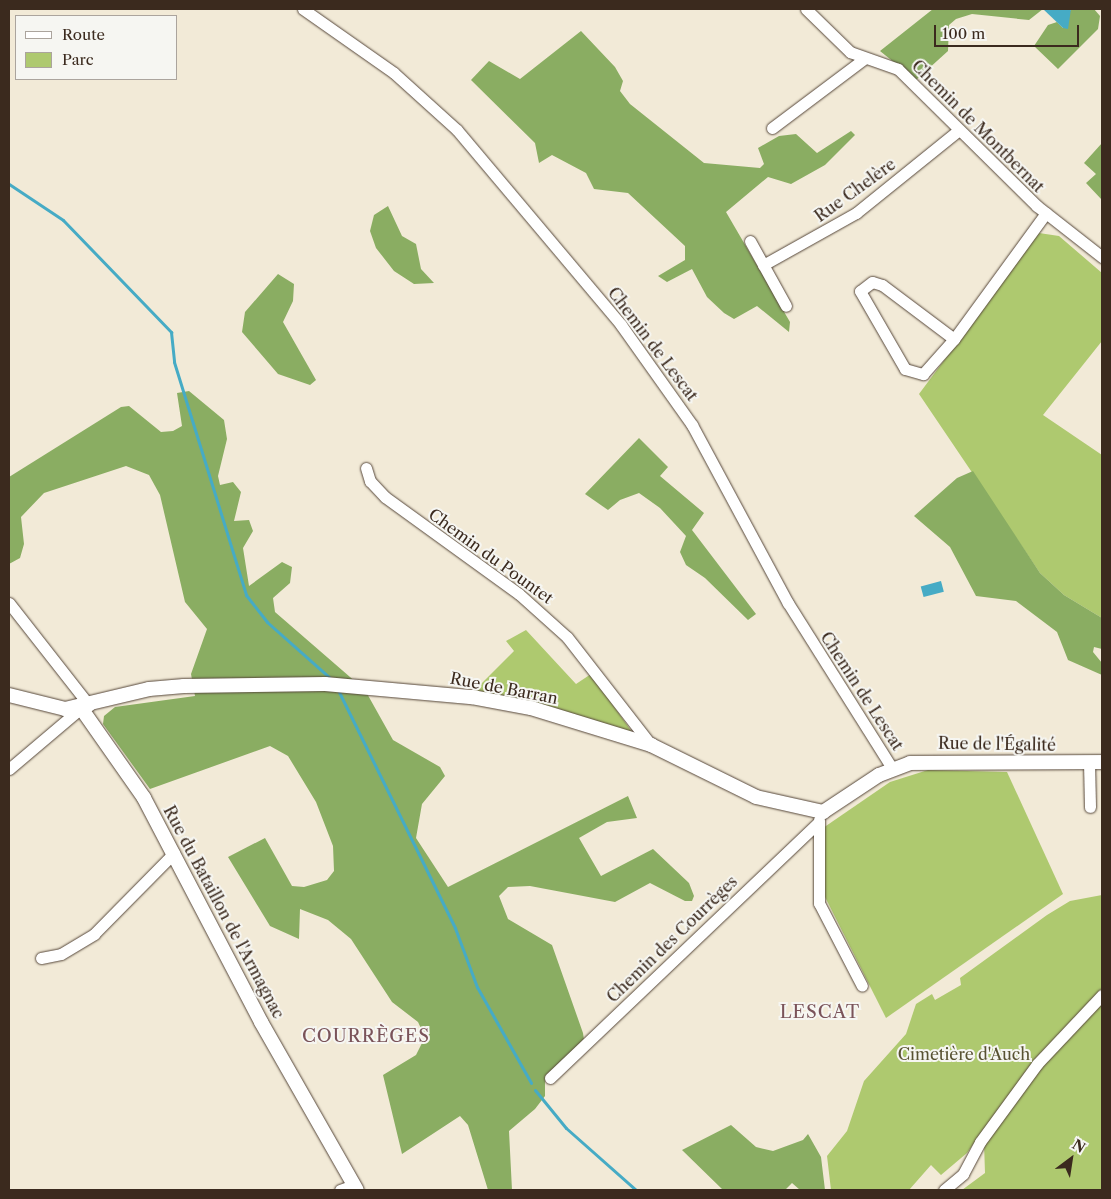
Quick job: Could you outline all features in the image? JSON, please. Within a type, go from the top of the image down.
[{"type":"street","name":"Chemin de Lescat","points":[[303,9],[394,73],[457,130],[622,325],[692,425],[788,602],[892,768]]},
{"type":"street","name":"Chemin de Montbernat","points":[[806,9],[842,46],[864,59],[898,70],[1046,214],[1102,256]]},
{"type":"street","points":[[772,128],[864,59]]},
{"type":"street","name":"Rue Chelère","points":[[763,265],[851,217],[958,130]]},
{"type":"street","points":[[954,339],[882,285],[872,282],[860,291],[912,374],[930,369],[954,339],[1046,214]]},
{"type":"street","points":[[750,241],[786,306]]},
{"type":"street","name":"Chemin du Pountet","points":[[366,468],[370,481],[385,496],[519,594],[567,637],[651,745]]},
{"type":"street","points":[[9,603],[85,707],[9,769]]},
{"type":"street","name":"Rue de Barran","points":[[9,695],[65,709],[85,707],[149,689],[184,686],[325,684],[405,689],[531,708],[651,745],[756,797],[820,818]]},
{"type":"street","name":"Rue du Bataillon de l'Armagnac","points":[[85,707],[144,798],[261,1022],[356,1188]]},
{"type":"street","name":"Rue de l'Égalité","points":[[892,768],[927,761],[1096,762]]},
{"type":"street","points":[[1090,807],[1096,762]]},
{"type":"street","points":[[862,986],[819,903],[820,818],[892,768]]},
{"type":"street","name":"Chemin des Courrèges","points":[[550,1078],[820,818]]},
{"type":"street","points":[[41,958],[61,954],[94,934],[174,853]]},
{"type":"street","points":[[944,1190],[963,1174],[1037,1064],[1102,995]]},
{"type":"street","points":[[340,1190],[356,1188]]},
{"type":"green space","points":[[933,9],[1043,9],[1029,20],[972,14],[956,19],[949,25],[948,51],[916,80],[880,51]]},
{"type":"green space","points":[[1071,9],[1094,9],[1100,16],[1098,29],[1058,69],[1034,46],[1048,25],[1057,22],[1063,28]]},
{"type":"green space","points":[[581,31],[615,67],[623,81],[620,91],[630,104],[704,163],[760,168],[764,164],[758,148],[779,136],[796,134],[817,153],[851,131],[855,135],[825,165],[791,184],[768,177],[726,212],[790,322],[789,332],[757,306],[734,319],[724,313],[707,297],[692,269],[667,282],[658,276],[685,260],[685,246],[628,193],[594,189],[586,173],[552,155],[539,163],[535,143],[471,80],[489,61],[520,79]]},
{"type":"green space","points":[[1102,143],[1102,200],[1086,183],[1096,174],[1084,163]]},
{"type":"green space","points":[[388,206],[402,236],[416,244],[421,269],[434,283],[414,284],[394,271],[376,248],[370,231],[374,215]]},
{"type":"green space","points":[[1039,233],[1059,236],[1102,273],[1102,341],[1043,415],[1102,455],[1102,618],[1064,595],[1040,573],[919,394]]},
{"type":"green space","points":[[278,274],[294,284],[293,301],[283,322],[316,380],[310,385],[278,374],[242,332],[245,312]]},
{"type":"green space","points":[[189,391],[224,420],[227,439],[218,476],[220,485],[233,482],[241,492],[234,521],[249,520],[253,531],[243,548],[249,586],[282,562],[292,567],[290,583],[273,598],[275,612],[365,690],[393,740],[440,767],[445,776],[422,804],[416,838],[448,887],[628,796],[637,818],[607,822],[579,838],[601,876],[653,849],[689,883],[694,896],[692,901],[685,901],[650,883],[615,902],[530,886],[508,887],[499,896],[508,919],[552,945],[584,1040],[545,1076],[545,1096],[535,1109],[509,1131],[512,1190],[488,1190],[468,1125],[460,1116],[402,1154],[383,1075],[416,1055],[425,1037],[418,1022],[392,1002],[351,939],[328,920],[300,909],[299,939],[270,926],[228,857],[265,838],[292,886],[304,887],[327,880],[334,871],[333,846],[316,802],[288,756],[270,746],[150,789],[103,724],[104,716],[115,707],[195,696],[191,674],[207,629],[185,602],[160,495],[149,475],[126,466],[44,493],[21,517],[24,544],[20,558],[9,564],[9,477],[121,407],[129,406],[161,432],[173,431],[182,426],[177,393]]},
{"type":"green space","points":[[639,438],[668,467],[660,476],[704,513],[692,530],[756,614],[748,620],[705,578],[686,565],[680,552],[686,536],[660,508],[639,493],[620,500],[608,510],[585,494]]},
{"type":"green space","points":[[973,471],[1040,573],[1064,595],[1102,618],[1102,649],[1094,647],[1093,652],[1102,663],[1102,675],[1068,660],[1057,632],[1016,601],[976,596],[950,547],[914,516],[957,478]]},
{"type":"green space","points":[[526,630],[576,684],[591,674],[632,732],[474,691],[514,651],[506,641]]},
{"type":"green space","points":[[928,770],[1007,772],[1063,894],[886,1018],[824,895],[823,828],[890,782]]},
{"type":"green space","name":"Cimetière d'Auch","points":[[1102,895],[1102,989],[1034,1060],[967,1153],[941,1175],[931,1165],[909,1190],[831,1190],[827,1156],[847,1131],[864,1081],[906,1034],[916,1004],[932,994],[935,1000],[961,985],[960,978],[1047,915],[1070,901]]},
{"type":"green space","name":"Cimetière d'Auch","points":[[1102,1002],[1102,1190],[962,1190],[985,1173],[984,1143],[1040,1068]]},
{"type":"green space","points":[[731,1125],[756,1147],[773,1151],[803,1140],[808,1134],[821,1157],[825,1190],[800,1190],[792,1183],[785,1190],[723,1190],[682,1150]]},
{"type":"water","points":[[1043,9],[1071,9],[1068,29],[1063,28]]},
{"type":"water","points":[[941,581],[944,592],[924,597],[921,586]]},
{"type":"waterway","points":[[9,184],[63,220],[171,332],[174,362],[246,595],[267,622],[329,677]]},
{"type":"waterway","points":[[339,692],[455,928],[477,987],[531,1083]]},
{"type":"waterway","points":[[535,1090],[566,1128],[636,1190]]},
{"type":"district","name":"LESCAT","points":[[820,1012]]},
{"type":"district","name":"COURRÈGES","points":[[366,1036]]}]
